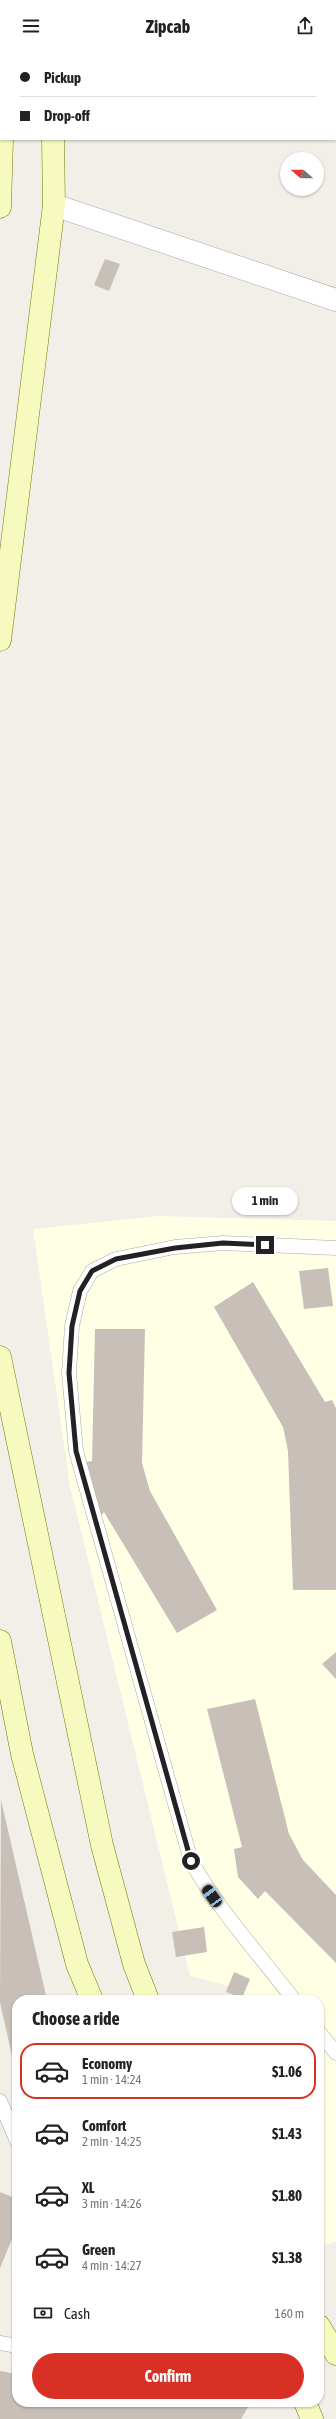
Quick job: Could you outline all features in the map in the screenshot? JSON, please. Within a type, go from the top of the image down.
[{"type":"main road","points":[[0,208],[2,140]]},
{"type":"main road","points":[[0,640],[54,205],[53,140]]},
{"type":"main road","points":[[0,1357],[102,1845],[134,1964],[146,1995]]},
{"type":"main road","points":[[0,1641],[22,1754],[78,1964],[90,1995]]},
{"type":"main road","points":[[324,2334],[336,2354]]},
{"type":"main road","points":[[303,2419],[304,2407]]},
{"type":"main road","points":[[306,2407],[312,2419]]},
{"type":"street","points":[[54,205],[336,300]]},
{"type":"lane","points":[[290,1995],[205,1886],[191,1861],[76,1451],[69,1373],[72,1326],[80,1291],[92,1271],[116,1259],[175,1248],[223,1243],[336,1248]]},
{"type":"lane","points":[[324,2038],[336,2054]]},
{"type":"lane","points":[[0,2101],[12,2129]]},
{"type":"lane","points":[[0,2344],[12,2345]]},
{"type":"shaded area","points":[[159,1216],[336,1221],[336,2242],[324,2245],[324,1995],[239,1995],[241,1989],[190,1976],[70,1486],[33,1229]]},
{"type":"building","points":[[105,259],[120,264],[109,291],[94,285]]},
{"type":"building","points":[[328,1268],[333,1306],[304,1309],[299,1271]]},
{"type":"building","points":[[253,1282],[325,1402],[332,1400],[336,1408],[336,1590],[293,1590],[288,1451],[283,1427],[214,1307]]},
{"type":"building","points":[[95,1329],[145,1329],[142,1463],[150,1491],[217,1610],[177,1633],[104,1512],[99,1518],[85,1462],[92,1461]]},
{"type":"building","points":[[336,1652],[336,1679],[322,1664]]},
{"type":"building","points":[[255,1699],[289,1834],[303,1860],[336,1895],[336,1963],[265,1891],[258,1899],[238,1877],[234,1849],[242,1847],[207,1709]]},
{"type":"building","points":[[1,1800],[46,1995],[12,1995],[12,2056],[0,2002]]},
{"type":"building","points":[[204,1927],[207,1952],[176,1957],[172,1932]]},
{"type":"building","points":[[234,1972],[250,1979],[243,1995],[234,1995],[226,1992]]},
{"type":"building","points":[[0,2192],[12,2197],[12,2239],[0,2268]]},
{"type":"building","points":[[0,2371],[12,2373],[12,2407],[248,2407],[241,2419],[0,2419]]},
{"type":"route","points":[[191,1861],[76,1451],[69,1373],[72,1326],[80,1291],[92,1271],[116,1259],[175,1248],[223,1243],[265,1245]]}]
